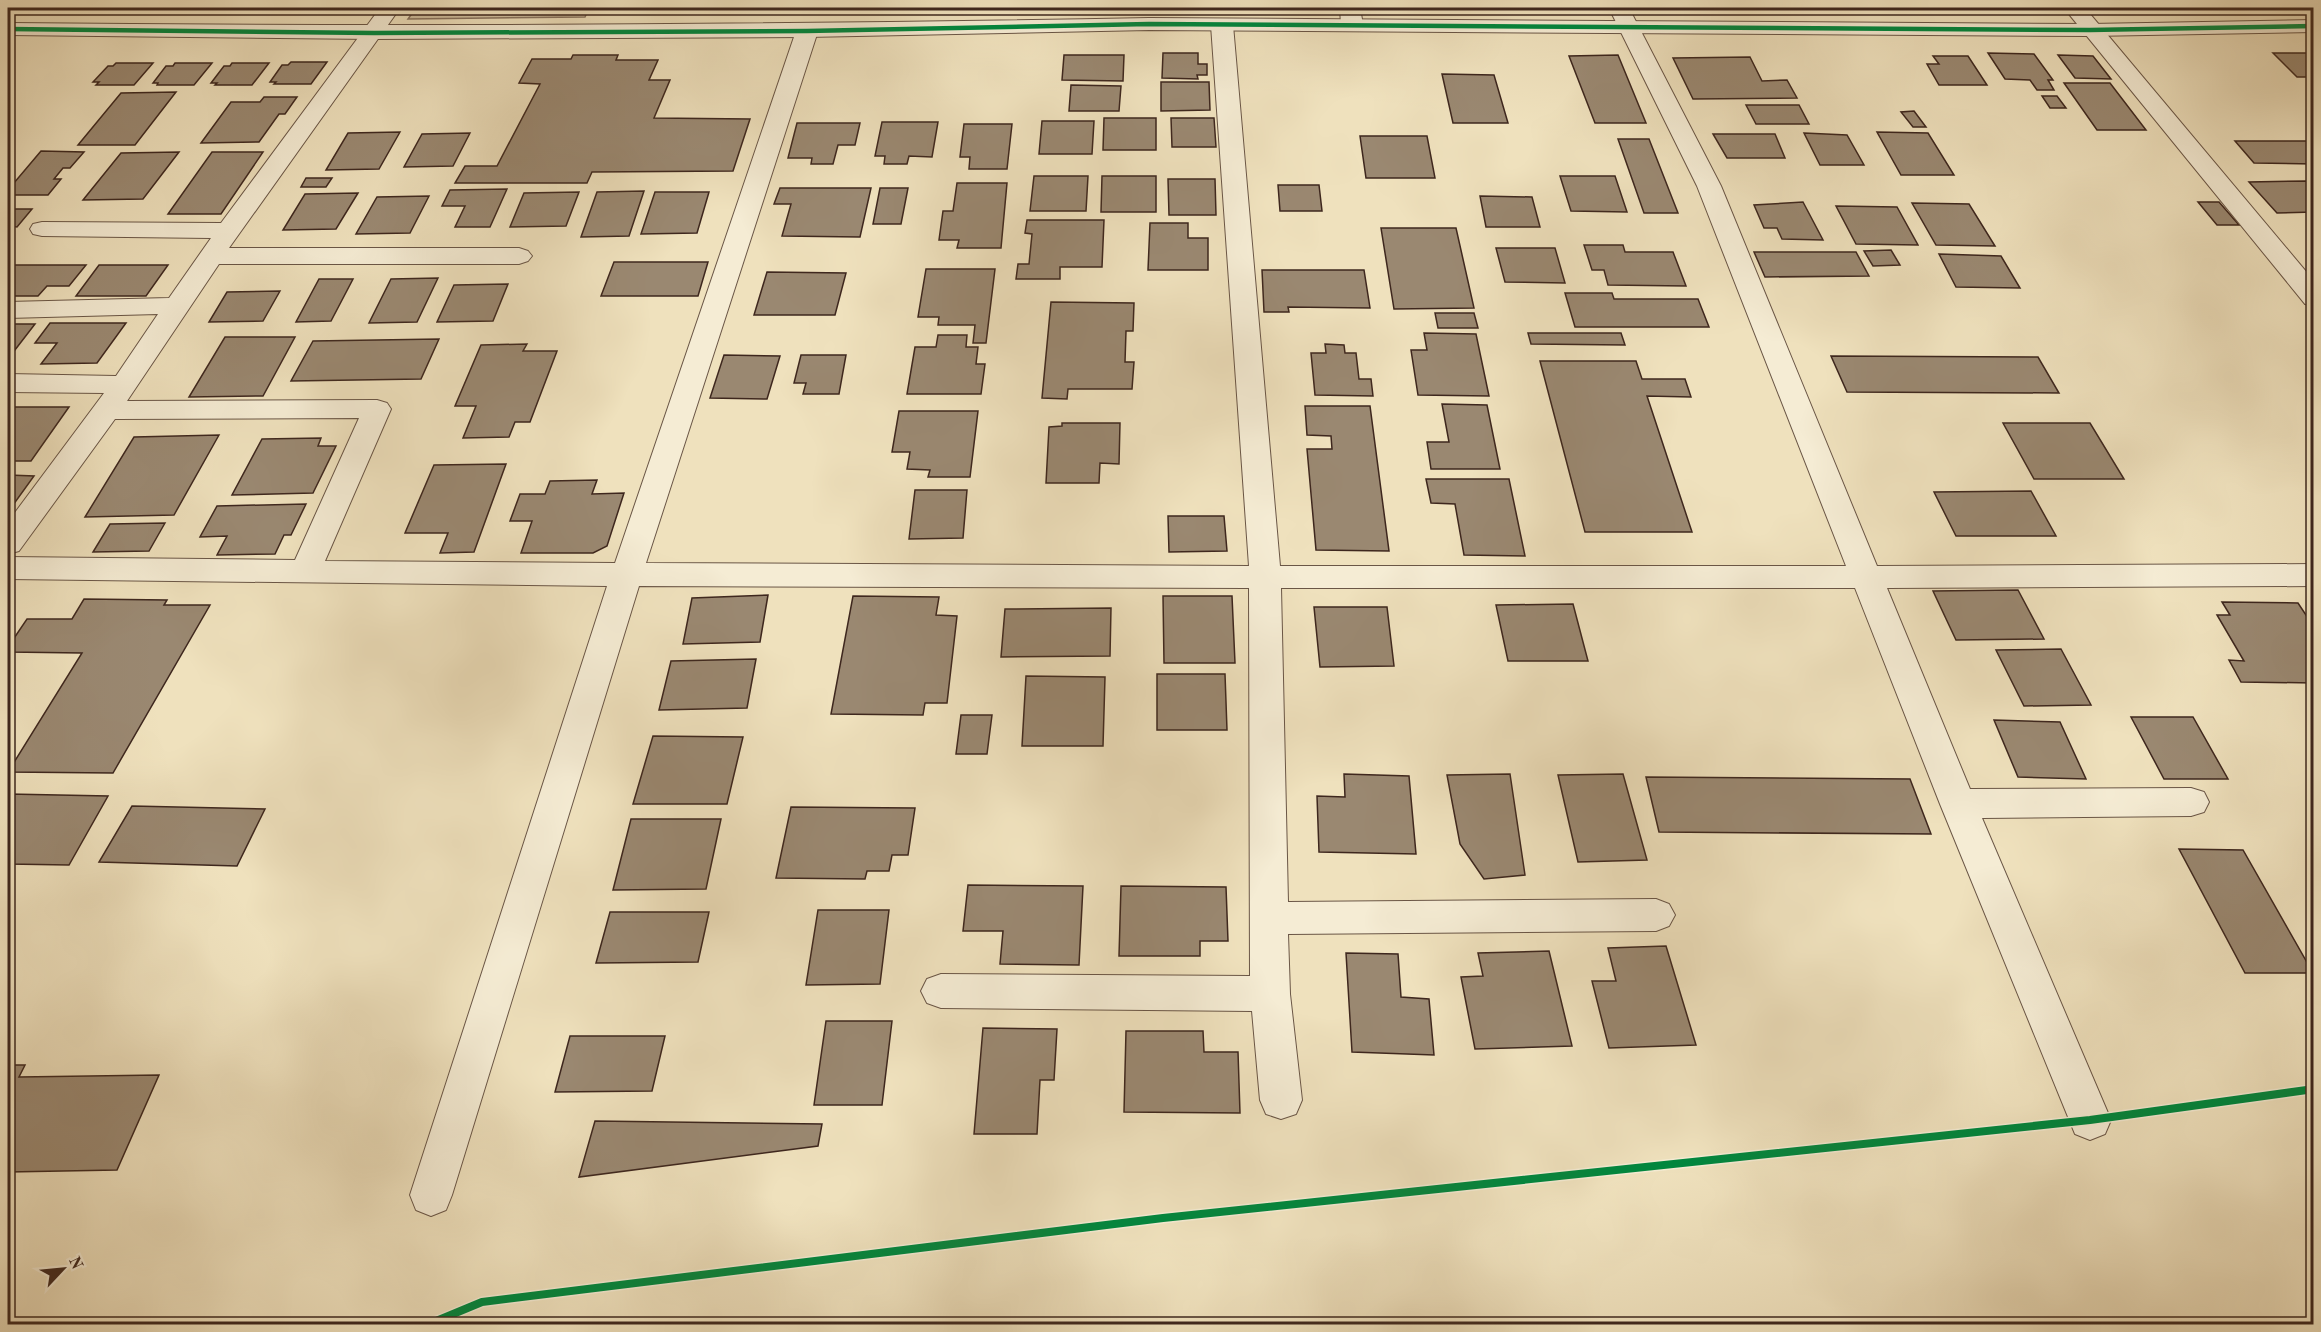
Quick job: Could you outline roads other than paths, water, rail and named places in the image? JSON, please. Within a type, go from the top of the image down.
[{"type":"street","points":[[8,543],[107,410],[228,231],[390,8]]},
{"type":"street","points":[[2074,8],[2313,298]]},
{"type":"street","points":[[8,29],[374,33],[807,31],[1149,24],[1222,25],[1351,16],[1623,17],[2090,30],[2313,26]]},
{"type":"street","points":[[1623,17],[1709,186],[1958,804],[2090,1120]]},
{"type":"street","points":[[1222,25],[1265,577],[1270,994],[1281,1100]]},
{"type":"street","points":[[430,1195],[627,573],[807,31]]},
{"type":"street","points":[[42,229],[228,231]]},
{"type":"street","points":[[211,256],[519,256]]},
{"type":"street","points":[[8,310],[178,306]]},
{"type":"street","points":[[8,383],[123,385]]},
{"type":"street","points":[[107,410],[377,409],[305,572]]},
{"type":"street","points":[[8,568],[305,572],[1265,577],[2313,575]]},
{"type":"street","points":[[1958,804],[2191,802]]},
{"type":"street","points":[[1269,918],[1656,915]]},
{"type":"street","points":[[941,991],[1270,994]]}]
